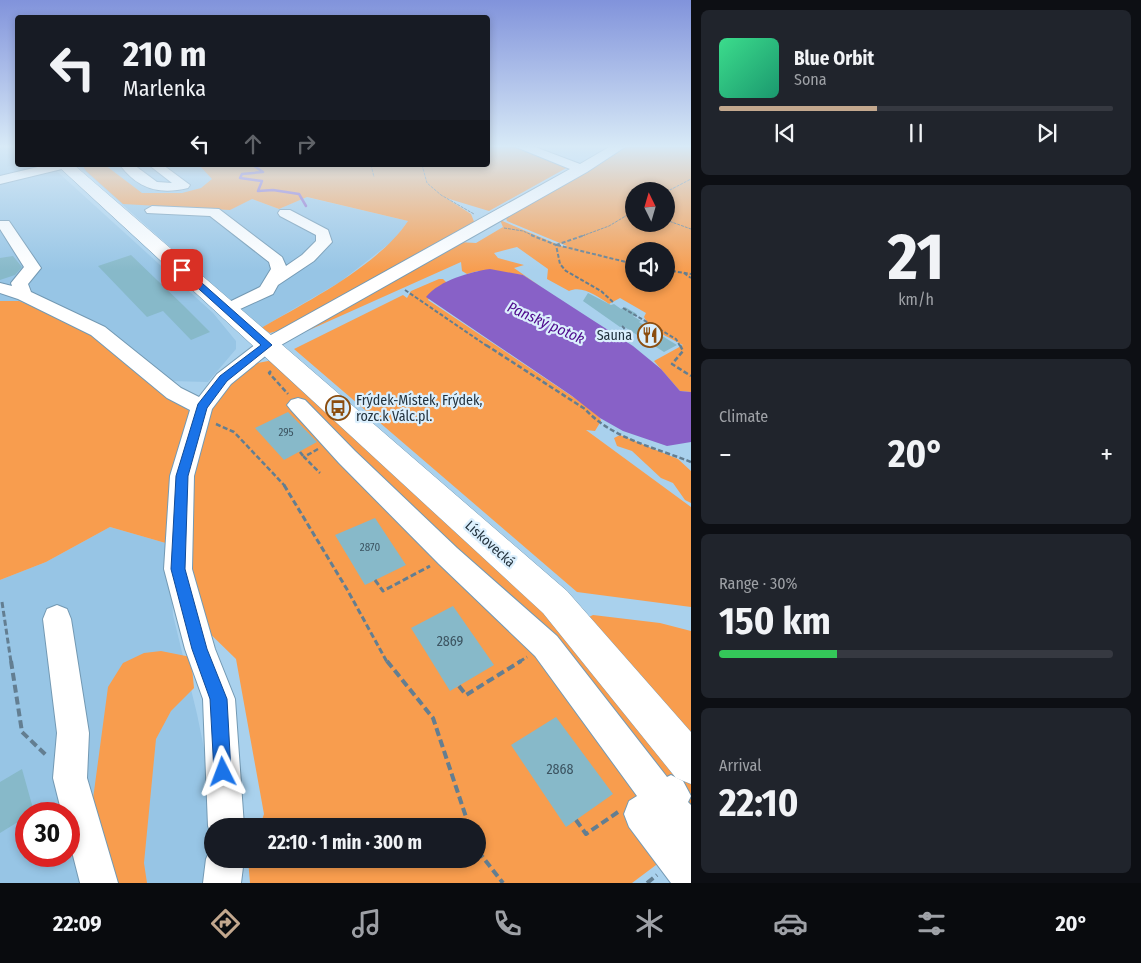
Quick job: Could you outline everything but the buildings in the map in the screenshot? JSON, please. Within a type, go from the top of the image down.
[{"type":"main road","name":"Lískovecká","points":[[89,188],[555,602],[691,763]]},
{"type":"street","points":[[157,188],[174,188]]},
{"type":"street","points":[[225,818],[218,699],[200,649],[178,569],[182,476],[200,412],[224,379],[267,345],[546,188]]},
{"type":"street","points":[[152,210],[214,212],[276,260],[280,269],[267,290],[227,310]]},
{"type":"street","points":[[274,281],[308,258],[324,242],[323,233],[285,213]]},
{"type":"street","points":[[4,224],[33,268],[19,283],[24,295]]},
{"type":"street","points":[[0,288],[24,295],[98,330],[200,412]]},
{"type":"street","points":[[298,404],[333,442],[448,556],[546,646],[662,799],[691,833]]},
{"type":"street","points":[[57,619],[73,733],[70,778],[99,883]]},
{"type":"street","points":[[691,818],[671,793],[642,814],[691,879]]},
{"type":"street","points":[[222,883],[224,868]]},
{"type":"path","points":[[433,188],[441,195],[487,222],[523,232],[556,245],[625,262]]},
{"type":"path","points":[[556,245],[609,226],[625,216]]},
{"type":"path","points":[[675,223],[691,229]]},
{"type":"path","points":[[556,245],[560,264],[566,271],[601,291],[613,302]]},
{"type":"path","points":[[675,271],[691,274]]},
{"type":"path","points":[[682,272],[691,278]]},
{"type":"path","points":[[405,290],[510,362],[585,409],[595,420],[614,431],[691,462]]},
{"type":"path","points":[[623,308],[676,340],[683,351],[672,364],[691,376]]},
{"type":"path","points":[[200,412],[234,432],[281,480],[348,591],[388,663],[433,718],[466,818]]},
{"type":"path","points":[[304,457],[333,442]]},
{"type":"path","points":[[300,452],[320,473]]},
{"type":"path","points":[[375,580],[383,591],[448,556]]},
{"type":"path","points":[[2,602],[22,732],[70,778]]},
{"type":"path","points":[[460,686],[466,695],[546,646]]},
{"type":"path","points":[[576,820],[586,834],[623,808]]},
{"type":"path","points":[[486,861],[503,883]]},
{"type":"shaded area","points":[[0,188],[76,188],[213,313],[236,341],[236,349],[208,382],[170,381],[164,378],[186,408],[83,327],[19,301],[0,301]]},
{"type":"shaded area","points":[[104,188],[235,188],[252,199],[279,209],[306,197],[408,221],[394,240],[340,282],[261,328]]},
{"type":"shaded area","points":[[105,188],[136,188],[142,193],[182,193],[200,188],[530,188],[489,211],[446,198],[471,214],[475,224],[291,327],[270,333],[261,328],[361,268],[395,237],[408,221],[307,197],[279,209],[252,199],[230,210],[123,204]]},
{"type":"shaded area","points":[[556,188],[625,188],[625,232],[675,232],[675,188],[691,188],[691,392],[680,391],[654,361],[683,345],[651,326],[644,317],[646,313],[620,298],[609,304],[585,291],[569,291],[547,279],[548,269],[517,247],[494,253],[498,258],[524,265],[514,268],[544,289],[523,275],[478,271],[467,274],[462,271],[461,262],[307,331],[458,242],[476,243],[503,227],[500,220],[566,248],[567,246],[507,221],[506,218]]},
{"type":"shaded area","points":[[443,279],[447,283],[434,290],[428,300],[588,407],[601,421],[595,431],[586,430],[691,507],[691,607],[577,592],[294,349],[403,295],[407,298],[411,291]]},
{"type":"shaded area","points":[[0,301],[19,301],[84,327],[192,413],[169,544],[110,527],[46,562],[0,580]]},
{"type":"shaded area","points":[[273,362],[518,581],[691,783],[691,818],[672,853],[632,883],[250,883],[249,868],[486,868],[486,818],[263,818],[264,814],[236,659],[195,619],[183,531],[189,472],[209,409],[229,383],[252,364]]},
{"type":"shaded area","points":[[620,435],[678,459],[691,471],[691,503],[685,500],[673,483],[661,478],[632,451],[617,446],[614,438]]},
{"type":"shaded area","points":[[110,527],[169,544],[173,615],[197,714],[218,817],[204,818],[204,868],[208,868],[205,883],[0,883],[0,580],[46,562]]},
{"type":"shaded area","points":[[593,615],[660,623],[691,631],[691,738],[587,618]]},
{"type":"shaded area","points":[[161,651],[191,657],[194,688],[171,711],[156,739],[144,863],[147,883],[110,883],[91,814],[108,687],[123,663],[144,653]]},
{"type":"water","points":[[490,269],[523,275],[633,346],[661,369],[680,391],[691,392],[691,442],[667,446],[623,431],[600,418],[572,396],[426,297],[447,281]]},
{"type":"waterway","name":"Panský potok","points":[[259,188],[258,191],[273,190],[299,194],[306,206]]},
{"type":"place","name":"Sauna","points":[[650,335]]},
{"type":"place","name":"Frýdek-Místek, Frýdek, rozc.k Válc.pl.","points":[[338,408]]},
{"type":"route","points":[[182,270],[267,345],[224,379],[202,407],[182,476],[178,569],[200,649],[218,699],[223,772]]}]
